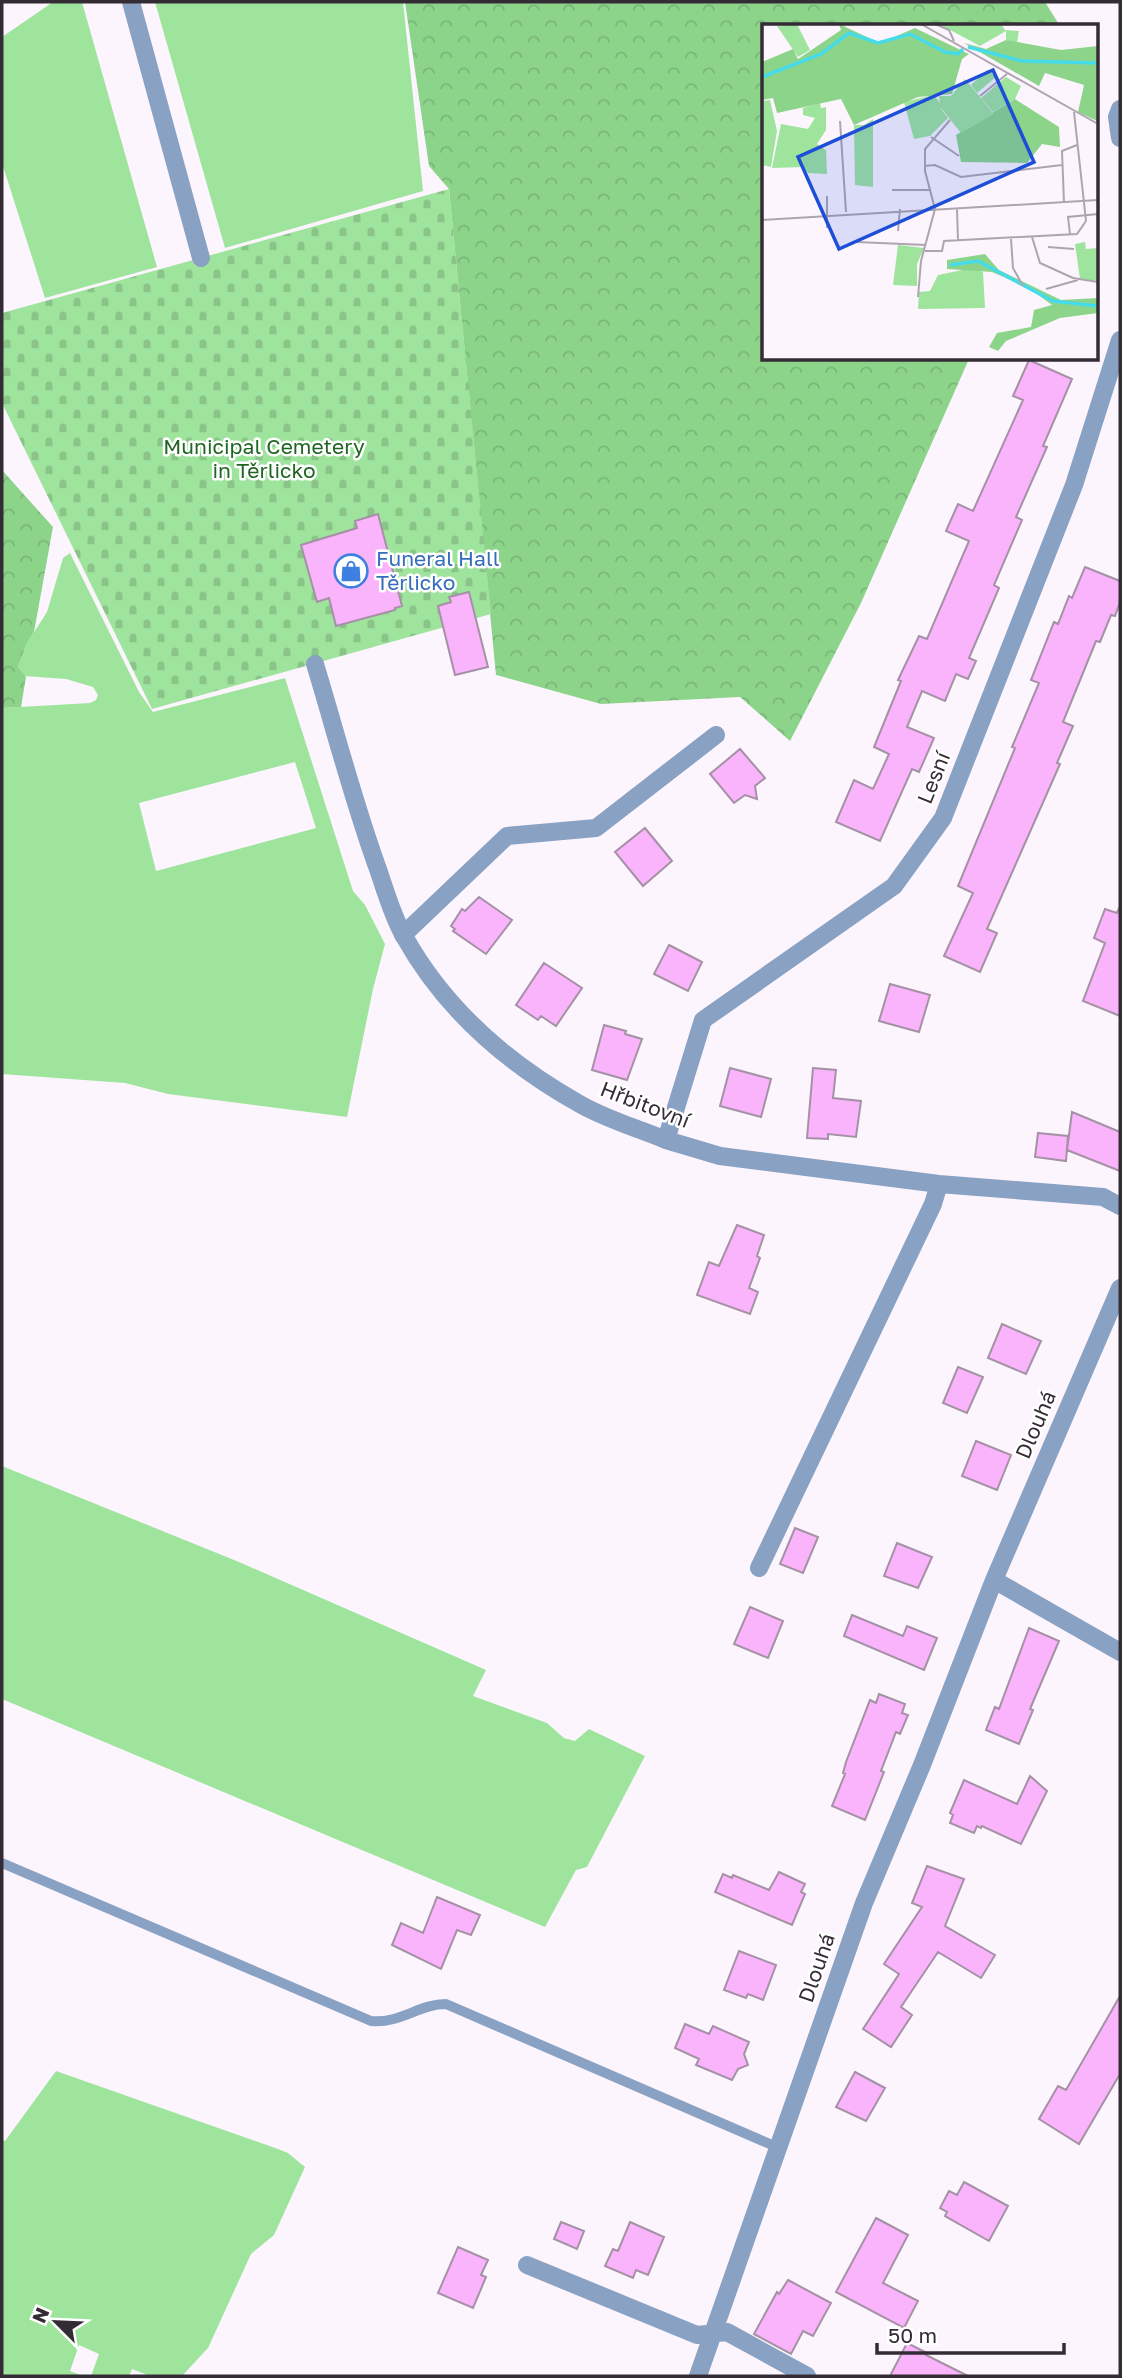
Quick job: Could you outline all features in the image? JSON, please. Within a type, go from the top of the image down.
[{"type":"street","points":[[131,2],[201,258]]},
{"type":"street","points":[[1120,109],[1117,117],[1120,138]]},
{"type":"street","name":"Lesní","points":[[666,1140],[703,1020],[894,886],[943,818],[1074,485],[1120,340]]},
{"type":"street","name":"Hřbitovní","points":[[315,664],[365,834],[403,935],[457,1011],[500,1051],[579,1104],[666,1140],[720,1156],[939,1184],[1103,1197],[1120,1206]]},
{"type":"street","points":[[403,935],[507,836],[596,828],[716,735]]},
{"type":"street","points":[[759,1567],[933,1204],[939,1184]]},
{"type":"street","name":"Dlouhá","points":[[698,2376],[863,1903],[922,1765],[994,1580],[1120,1288]]},
{"type":"street","points":[[994,1580],[1120,1652]]},
{"type":"street","points":[[527,2265],[697,2335],[727,2332],[807,2376]]},
{"type":"lane","points":[[2,1863],[371,2021],[391,2021],[436,2004],[446,2004],[779,2148]]},
{"type":"green space","points":[[53,2],[82,2],[157,267],[45,298],[2,163],[2,37]]},
{"type":"green space","points":[[155,2],[403,2],[423,191],[225,248]]},
{"type":"green space","points":[[405,2],[1045,2],[1059,24],[762,24],[762,360],[969,360],[861,603],[790,741],[740,697],[601,704],[496,675],[449,189],[429,166]]},
{"type":"green space","name":"Municipal Cemetery in Těrlicko","points":[[449,189],[491,614],[152,709],[2,403],[2,313]]},
{"type":"green space","points":[[2,470],[53,527],[34,632],[18,667],[26,677],[21,707],[2,708]]},
{"type":"green space","points":[[70,553],[139,692],[153,712],[285,678],[353,891],[365,905],[385,944],[347,1117],[168,1094],[125,1083],[2,1074],[2,708],[90,703],[96,700],[98,695],[93,687],[66,679],[24,676],[18,667],[27,643],[47,612],[63,558]],"holes":[[[295,762],[316,828],[156,871],[139,803]]]},
{"type":"green space","points":[[2,1466],[239,1562],[486,1670],[473,1696],[547,1723],[564,1738],[575,1741],[589,1729],[645,1756],[587,1867],[576,1870],[545,1927],[2,1699]]},
{"type":"green space","points":[[56,2071],[278,2149],[288,2153],[305,2167],[274,2235],[251,2254],[208,2348],[182,2376],[150,2376],[132,2369],[129,2376],[91,2376],[99,2354],[79,2345],[70,2371],[83,2376],[2,2376],[2,2140],[5,2141]]},
{"type":"building","points":[[1029,360],[1072,379],[1043,446],[1047,447],[1016,517],[1022,520],[994,585],[999,588],[969,658],[976,661],[968,679],[956,674],[945,701],[922,691],[907,727],[934,738],[919,772],[912,769],[880,841],[836,822],[854,780],[873,789],[889,754],[874,747],[901,681],[898,680],[919,636],[927,639],[969,541],[946,531],[958,504],[973,511],[1023,400],[1013,396]]},
{"type":"building","name":"Funeral Hall Těrlicko","points":[[378,514],[402,606],[336,626],[329,598],[317,602],[301,545],[357,528],[355,521]]},
{"type":"building","points":[[1085,567],[1120,581],[1120,602],[1115,616],[1111,615],[1100,642],[1096,641],[1063,722],[1073,726],[1057,763],[1060,764],[987,929],[997,933],[980,972],[944,956],[973,893],[958,886],[1039,683],[1031,680],[1054,622],[1058,624]]},
{"type":"building","points":[[469,592],[488,667],[455,675],[438,606],[451,602],[449,597]]},
{"type":"building","points":[[740,749],[765,778],[755,786],[757,799],[745,795],[734,803],[710,774]]},
{"type":"building","points":[[645,828],[672,861],[643,886],[615,852]]},
{"type":"building","points":[[479,897],[512,920],[486,954],[453,931],[455,929],[451,926],[462,909],[465,911]]},
{"type":"building","points":[[1119,908],[1120,1016],[1083,1001],[1105,943],[1094,938],[1105,909],[1117,913]]},
{"type":"building","points":[[669,945],[702,962],[688,991],[654,974]]},
{"type":"building","points":[[544,963],[582,988],[556,1026],[541,1016],[538,1020],[516,1005]]},
{"type":"building","points":[[890,984],[930,995],[919,1032],[879,1021]]},
{"type":"building","points":[[604,1025],[642,1039],[627,1080],[592,1070]]},
{"type":"building","points":[[730,1068],[771,1079],[761,1117],[720,1106]]},
{"type":"building","points":[[813,1068],[836,1070],[833,1098],[861,1101],[856,1137],[828,1134],[828,1139],[807,1138]]},
{"type":"building","points":[[1072,1112],[1120,1132],[1120,1171],[1067,1150]]},
{"type":"building","points":[[1038,1133],[1068,1136],[1066,1161],[1035,1157]]},
{"type":"building","points":[[737,1225],[764,1235],[757,1256],[760,1258],[749,1288],[758,1292],[750,1314],[697,1295],[709,1262],[719,1266]]},
{"type":"building","points":[[1002,1324],[1041,1341],[1026,1374],[988,1358]]},
{"type":"building","points":[[958,1367],[983,1377],[967,1413],[943,1403]]},
{"type":"building","points":[[976,1441],[1011,1455],[997,1490],[962,1476]]},
{"type":"building","points":[[795,1528],[818,1537],[803,1573],[780,1564]]},
{"type":"building","points":[[897,1543],[932,1557],[918,1588],[884,1576]]},
{"type":"building","points":[[750,1607],[783,1621],[768,1658],[734,1644]]},
{"type":"building","points":[[852,1615],[903,1636],[907,1626],[937,1638],[924,1670],[844,1636]]},
{"type":"building","points":[[1029,1628],[1059,1641],[1030,1709],[1033,1710],[1019,1744],[986,1730],[995,1707],[999,1709]]},
{"type":"building","points":[[879,1694],[905,1704],[902,1713],[908,1715],[900,1734],[896,1732],[865,1820],[832,1806],[870,1700],[876,1703]]},
{"type":"building","points":[[1030,1776],[1047,1791],[1021,1844],[982,1826],[977,1826],[974,1833],[950,1823],[953,1815],[950,1813],[964,1780],[1017,1804]]},
{"type":"building","points":[[927,1866],[964,1879],[945,1926],[995,1955],[981,1978],[938,1952],[901,2007],[912,2015],[891,2047],[863,2029],[899,1974],[884,1964],[922,1907],[912,1903]]},
{"type":"building","points":[[779,1872],[805,1884],[801,1892],[805,1894],[792,1925],[715,1892],[723,1874],[732,1878],[733,1875],[769,1890]]},
{"type":"building","points":[[437,1897],[480,1915],[471,1935],[457,1930],[441,1969],[392,1945],[401,1923],[423,1933]]},
{"type":"building","points":[[739,1951],[776,1965],[763,2000],[748,1994],[746,1998],[724,1990]]},
{"type":"building","points":[[1120,1996],[1120,2074],[1079,2144],[1039,2119],[1058,2086],[1066,2090]]},
{"type":"building","points":[[685,2024],[709,2034],[713,2026],[749,2042],[744,2054],[748,2065],[738,2069],[732,2080],[696,2065],[699,2059],[675,2048]]},
{"type":"building","points":[[855,2072],[885,2088],[866,2121],[836,2107]]},
{"type":"building","points":[[964,2182],[1008,2206],[989,2241],[945,2216],[947,2212],[940,2208],[949,2191],[957,2195]]},
{"type":"building","points":[[876,2218],[908,2235],[883,2283],[918,2301],[904,2328],[836,2292]]},
{"type":"building","points":[[561,2222],[584,2231],[577,2249],[554,2239]]},
{"type":"building","points":[[630,2222],[664,2237],[648,2275],[636,2270],[633,2278],[605,2266],[613,2249],[618,2251]]},
{"type":"building","points":[[458,2247],[488,2260],[481,2275],[486,2277],[473,2308],[438,2293]]},
{"type":"building","points":[[788,2280],[831,2303],[813,2336],[803,2331],[791,2354],[754,2334],[777,2292],[779,2294]]},
{"type":"building","points":[[907,2343],[927,2353],[926,2355],[968,2376],[890,2376]]},
{"type":"place","name":"Funeral Hall Těrlicko","points":[[351,571]]}]
